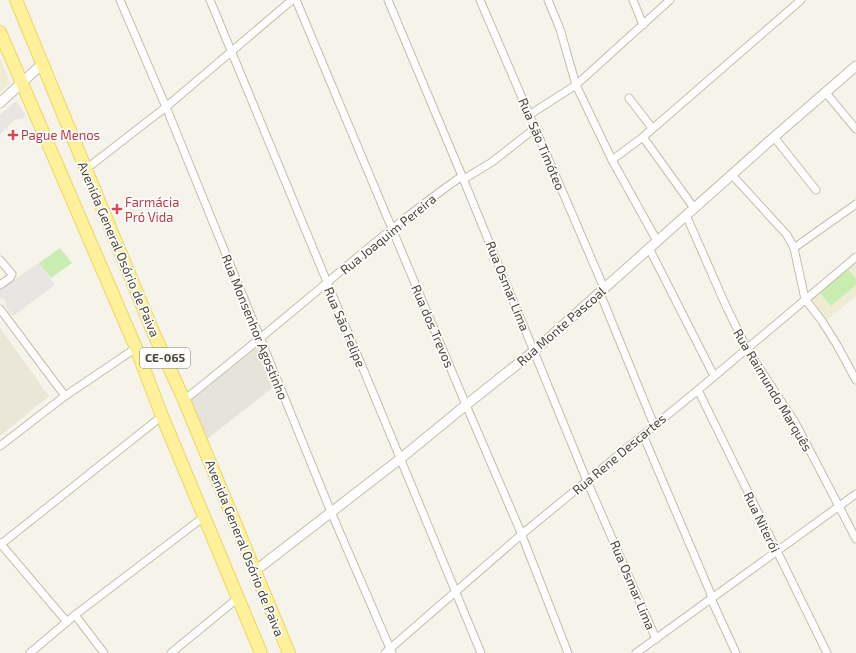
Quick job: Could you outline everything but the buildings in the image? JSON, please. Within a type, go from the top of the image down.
[{"type":"main road","name":"Avenida General Osório de Paiva","points":[[16,0],[154,334],[184,400],[289,653]]},
{"type":"main road","name":"Avenida General Osório de Paiva","points":[[0,32],[136,348],[162,416],[261,653]]},
{"type":"street","name":"Rua Monsenhor Agostinho","points":[[120,0],[166,107],[389,651]]},
{"type":"street","name":"Rua São Felipe","points":[[210,0],[481,653]]},
{"type":"street","points":[[86,169],[166,107],[292,0]]},
{"type":"street","name":"Rua dos Trevos","points":[[296,0],[466,405],[522,534],[568,653]]},
{"type":"street","name":"Rua Osmar Lima","points":[[388,0],[588,481],[656,639]]},
{"type":"street","name":"Rua São Timóteo","points":[[480,0],[602,291],[654,425]]},
{"type":"street","points":[[548,0],[560,29],[576,85],[612,160],[657,241]]},
{"type":"street","points":[[633,0],[643,25]]},
{"type":"street","points":[[529,115],[576,85],[670,0]]},
{"type":"street","points":[[612,160],[643,137],[801,0]]},
{"type":"street","points":[[0,103],[42,64]]},
{"type":"street","name":"Rua Monte Pascoal","points":[[255,571],[400,459],[534,351],[774,136],[856,66]]},
{"type":"street","points":[[826,93],[856,129]]},
{"type":"street","points":[[629,98],[652,128]]},
{"type":"street","name":"Rua Joaquim Pereira","points":[[184,400],[428,200],[492,162],[534,129]]},
{"type":"street","points":[[774,136],[816,190]]},
{"type":"street","points":[[643,137],[694,208]]},
{"type":"street","points":[[732,175],[787,235],[794,248],[806,299],[829,333],[856,380]]},
{"type":"street","points":[[794,248],[856,204]]},
{"type":"street","name":"Rua Raimundo Marquês","points":[[686,215],[726,306],[747,349],[796,424],[856,540]]},
{"type":"street","points":[[649,248],[714,376]]},
{"type":"street","name":"Rua Rene Descartes","points":[[389,651],[455,591],[522,534],[698,390],[856,257]]},
{"type":"street","points":[[0,260],[12,274],[10,278],[0,285]]},
{"type":"street","points":[[0,308],[65,396]]},
{"type":"street","points":[[0,446],[65,396],[136,348]]},
{"type":"street","name":"Rua Niterói","points":[[698,390],[827,653]]},
{"type":"street","points":[[67,622],[0,544],[162,416]]},
{"type":"street","points":[[643,435],[710,592],[711,598],[736,653]]},
{"type":"street","points":[[636,653],[856,494]]},
{"type":"street","points":[[30,653],[67,622],[205,516]]},
{"type":"street","points":[[171,653],[238,598]]},
{"type":"street","points":[[76,615],[104,653]]},
{"type":"street","name":"Rua Osmar Lima","points":[[647,645],[651,653]]},
{"type":"shaded area","points":[[0,58],[10,83],[0,93]]},
{"type":"shaded area","points":[[15,102],[18,103],[26,115],[22,119],[16,119],[0,134],[0,115]]},
{"type":"shaded area","points":[[856,261],[856,296],[826,321],[811,298]]},
{"type":"shaded area","points":[[39,263],[55,285],[13,316],[5,306],[6,304],[4,300],[0,298],[0,289]]},
{"type":"shaded area","points":[[0,328],[49,396],[0,436]]},
{"type":"shaded area","points":[[259,345],[276,385],[207,439],[191,400]]},
{"type":"green space","points":[[60,248],[72,263],[51,278],[39,263]]},
{"type":"green space","points":[[848,269],[856,279],[856,285],[831,306],[820,293]]},
{"type":"place","name":"Pague Menos","points":[[13,135]]},
{"type":"place","name":"Farmácia Pró Vida","points":[[117,209]]}]
